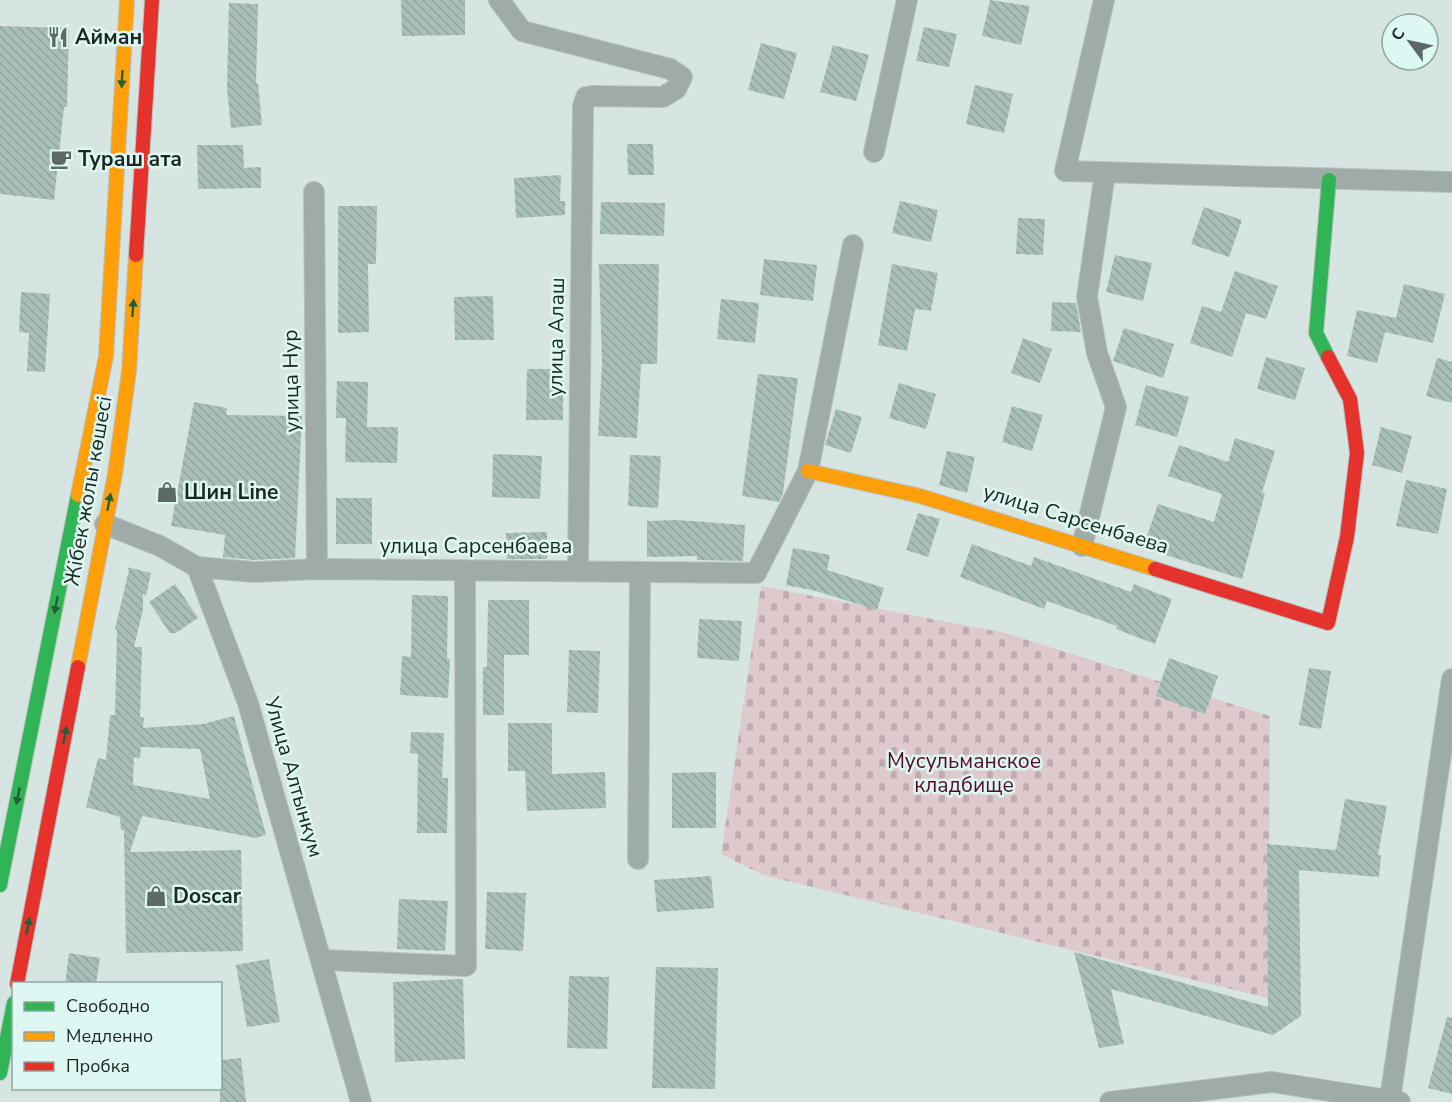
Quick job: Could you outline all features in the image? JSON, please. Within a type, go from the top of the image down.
[{"type":"main road","name":"Жібек жолы көшесі","points":[[0,885],[106,356],[126,0]]},
{"type":"main road","name":"Жібек жолы көшесі","points":[[17,982],[105,524],[129,371],[152,0]]},
{"type":"main road","name":"улица Сарсенбаева","points":[[808,471],[920,496],[1328,623],[1347,537],[1357,453],[1350,399],[1316,333],[1329,180]]},
{"type":"main road","points":[[0,1073],[12,1013]]},
{"type":"street","name":"улица Алаш","points":[[499,0],[522,31],[670,69],[682,77],[676,89],[663,97],[592,96],[586,97],[583,106],[578,569]]},
{"type":"street","points":[[874,152],[907,0]]},
{"type":"street","points":[[1104,0],[1065,171],[1452,183]]},
{"type":"street","points":[[1082,546],[1116,407],[1097,352],[1088,297],[1105,173]]},
{"type":"street","name":"улица Нур","points":[[314,192],[317,569]]},
{"type":"street","points":[[808,471],[853,245]]},
{"type":"street","name":"улица Сарсенбаева","points":[[196,567],[254,572],[317,569],[465,572],[578,569],[640,573],[756,573],[808,471]]},
{"type":"street","points":[[105,524],[160,546],[196,567]]},
{"type":"street","name":"Улица Алтынкум","points":[[196,567],[248,703],[362,1102]]},
{"type":"street","points":[[323,960],[466,966],[465,572]]},
{"type":"street","points":[[638,859],[640,573]]},
{"type":"street","points":[[1110,1102],[1272,1082],[1395,1101],[1452,679]]},
{"type":"green space","name":"Мусульманское кладбище","points":[[761,586],[1005,633],[1270,716],[1268,998],[763,875],[721,854]]},
{"type":"building","points":[[401,0],[465,0],[465,35],[402,36]]},
{"type":"building","points":[[990,0],[1030,6],[1021,45],[982,36]]},
{"type":"building","points":[[229,3],[258,4],[256,83],[258,83],[262,125],[231,128],[227,88]]},
{"type":"building","points":[[0,26],[69,28],[67,107],[64,107],[54,200],[0,194]]},
{"type":"building","points":[[924,27],[957,34],[949,67],[916,61]]},
{"type":"building","points":[[761,43],[797,53],[784,99],[748,90]]},
{"type":"building","points":[[833,45],[869,55],[856,101],[820,92]]},
{"type":"building","points":[[975,85],[1013,94],[1004,133],[966,124]]},
{"type":"building","points":[[627,144],[653,144],[654,175],[628,175]]},
{"type":"building","points":[[197,145],[243,145],[244,168],[261,167],[261,188],[198,189]]},
{"type":"building","points":[[561,175],[560,201],[565,201],[565,215],[516,218],[514,178]]},
{"type":"building","points":[[900,201],[938,210],[931,242],[892,233]]},
{"type":"building","points":[[601,202],[665,203],[664,236],[600,234]]},
{"type":"building","points":[[338,206],[377,206],[376,264],[368,264],[369,332],[338,333]]},
{"type":"building","points":[[1204,207],[1242,220],[1229,257],[1191,244]]},
{"type":"building","points":[[1018,218],[1045,219],[1043,255],[1016,254]]},
{"type":"building","points":[[1115,255],[1152,263],[1143,301],[1106,292]]},
{"type":"building","points":[[764,259],[817,265],[813,301],[760,295]]},
{"type":"building","points":[[599,264],[659,264],[657,364],[641,364],[637,438],[598,436],[602,363]]},
{"type":"building","points":[[892,264],[938,273],[931,311],[915,309],[907,351],[878,345]]},
{"type":"building","points":[[1235,271],[1278,286],[1266,319],[1246,313],[1232,357],[1190,343],[1202,306],[1221,312]]},
{"type":"building","points":[[1404,284],[1445,294],[1433,343],[1385,332],[1377,363],[1347,356],[1357,310],[1396,318]]},
{"type":"building","points":[[21,292],[50,294],[45,372],[27,371],[29,333],[19,332]]},
{"type":"building","points":[[493,296],[494,340],[455,340],[454,297]]},
{"type":"building","points":[[721,299],[759,303],[755,343],[717,339]]},
{"type":"building","points":[[1052,302],[1076,303],[1081,332],[1051,331]]},
{"type":"building","points":[[1124,328],[1174,344],[1163,378],[1113,361]]},
{"type":"building","points":[[1023,338],[1052,349],[1040,383],[1011,373]]},
{"type":"building","points":[[1266,357],[1305,368],[1295,400],[1257,389]]},
{"type":"building","points":[[1437,358],[1452,362],[1452,403],[1426,396]]},
{"type":"building","points":[[527,369],[563,369],[563,420],[526,420]]},
{"type":"building","points":[[758,374],[798,378],[783,493],[779,502],[742,496]]},
{"type":"building","points":[[337,381],[368,382],[367,427],[398,427],[397,463],[345,462],[346,418],[336,418]]},
{"type":"building","points":[[899,383],[936,394],[926,429],[889,418]]},
{"type":"building","points":[[1146,385],[1189,397],[1177,437],[1135,425]]},
{"type":"building","points":[[194,402],[227,408],[226,415],[302,416],[295,558],[254,560],[223,557],[225,535],[171,526]]},
{"type":"building","points":[[1012,406],[1043,415],[1032,451],[1002,442]]},
{"type":"building","points":[[836,409],[862,417],[851,453],[825,445]]},
{"type":"building","points":[[1381,427],[1412,436],[1402,473],[1372,465]]},
{"type":"building","points":[[1235,438],[1275,451],[1262,492],[1265,493],[1242,579],[1143,548],[1158,504],[1214,522],[1222,494],[1168,476],[1179,445],[1228,462]]},
{"type":"building","points":[[947,451],[975,457],[967,493],[939,485]]},
{"type":"building","points":[[493,454],[542,456],[540,499],[492,497]]},
{"type":"building","points":[[630,455],[661,456],[658,508],[628,506]]},
{"type":"building","points":[[1406,480],[1447,489],[1438,534],[1396,526]]},
{"type":"building","points":[[336,498],[372,498],[372,544],[336,544]]},
{"type":"building","points":[[918,513],[940,519],[928,557],[906,550]]},
{"type":"building","points":[[677,520],[745,525],[743,561],[697,560],[697,556],[647,557],[647,521]]},
{"type":"building","points":[[547,532],[547,559],[507,559],[506,533]]},
{"type":"building","points":[[972,544],[1031,566],[1034,557],[1131,592],[1134,584],[1172,599],[1155,644],[1116,629],[1117,626],[1047,601],[1044,609],[960,577]]},
{"type":"building","points":[[793,548],[830,555],[827,570],[884,588],[877,610],[816,591],[786,585]]},
{"type":"building","points":[[127,567],[151,573],[146,596],[143,593],[143,609],[134,647],[142,647],[140,717],[144,718],[143,728],[203,724],[234,716],[266,835],[256,838],[142,816],[130,852],[241,850],[243,951],[126,953],[124,830],[121,830],[120,817],[86,807],[98,758],[106,760],[110,715],[115,715],[117,630],[115,629],[129,570]],"holes":[[[141,747],[200,749],[210,799],[133,785],[134,757],[140,758]]]},
{"type":"building","points":[[175,584],[198,618],[176,633],[170,633],[149,602]]},
{"type":"building","points":[[412,595],[448,596],[447,659],[450,659],[448,698],[400,695],[402,656],[411,657]]},
{"type":"building","points":[[488,600],[529,600],[529,655],[504,655],[504,715],[483,715],[483,667],[487,667]]},
{"type":"building","points":[[699,619],[742,621],[739,661],[697,658]]},
{"type":"building","points":[[569,650],[600,651],[598,713],[567,712]]},
{"type":"building","points":[[1169,658],[1218,676],[1205,714],[1156,696]]},
{"type":"building","points":[[1309,668],[1331,671],[1321,729],[1299,725]]},
{"type":"building","points":[[508,723],[552,723],[552,774],[605,772],[606,808],[527,811],[525,771],[508,771]]},
{"type":"building","points":[[411,732],[444,733],[442,778],[448,778],[447,833],[417,833],[418,754],[410,753]]},
{"type":"building","points":[[716,772],[716,828],[672,828],[672,773]]},
{"type":"building","points":[[1345,799],[1387,806],[1378,855],[1381,855],[1379,877],[1299,870],[1301,1016],[1273,1035],[1111,989],[1124,1044],[1099,1048],[1074,952],[1268,1007],[1267,844],[1336,850]]},
{"type":"building","points":[[711,876],[714,908],[657,912],[654,880]]},
{"type":"building","points":[[487,892],[526,893],[523,951],[485,949]]},
{"type":"building","points":[[399,899],[448,901],[445,951],[397,949]]},
{"type":"building","points":[[69,953],[100,958],[96,982],[65,982]]},
{"type":"building","points":[[269,959],[280,1022],[247,1027],[236,965]]},
{"type":"building","points":[[656,967],[718,968],[715,1089],[652,1088]]},
{"type":"building","points":[[569,976],[609,977],[607,1049],[567,1048]]},
{"type":"building","points":[[463,979],[465,1059],[395,1062],[393,982]]},
{"type":"building","points":[[1447,1017],[1452,1018],[1452,1094],[1428,1088]]},
{"type":"building","points":[[241,1058],[246,1102],[220,1102],[222,1060]]},
{"type":"traffic: fast","points":[[1328,357],[1316,333],[1329,180]]},
{"type":"traffic: fast","points":[[0,885],[78,495]]},
{"type":"traffic: fast","points":[[0,1073],[12,1013]]},
{"type":"traffic: slow","points":[[78,495],[106,356],[127,0]]},
{"type":"traffic: slow","points":[[78,667],[115,474],[129,371],[136,255]]},
{"type":"traffic: slow","points":[[808,471],[920,496],[1155,569]]},
{"type":"traffic: jam","points":[[136,255],[152,0]]},
{"type":"traffic: jam","points":[[1155,569],[1328,623],[1347,537],[1357,453],[1350,399],[1328,357]]},
{"type":"traffic: jam","points":[[17,982],[78,667]]},
{"type":"place","name":"Айман","points":[[58,37]]},
{"type":"place","name":"Тураш ата","points":[[61,159]]},
{"type":"place","name":"Шин Line","points":[[167,492]]},
{"type":"place","name":"Doscar","points":[[156,896]]}]
